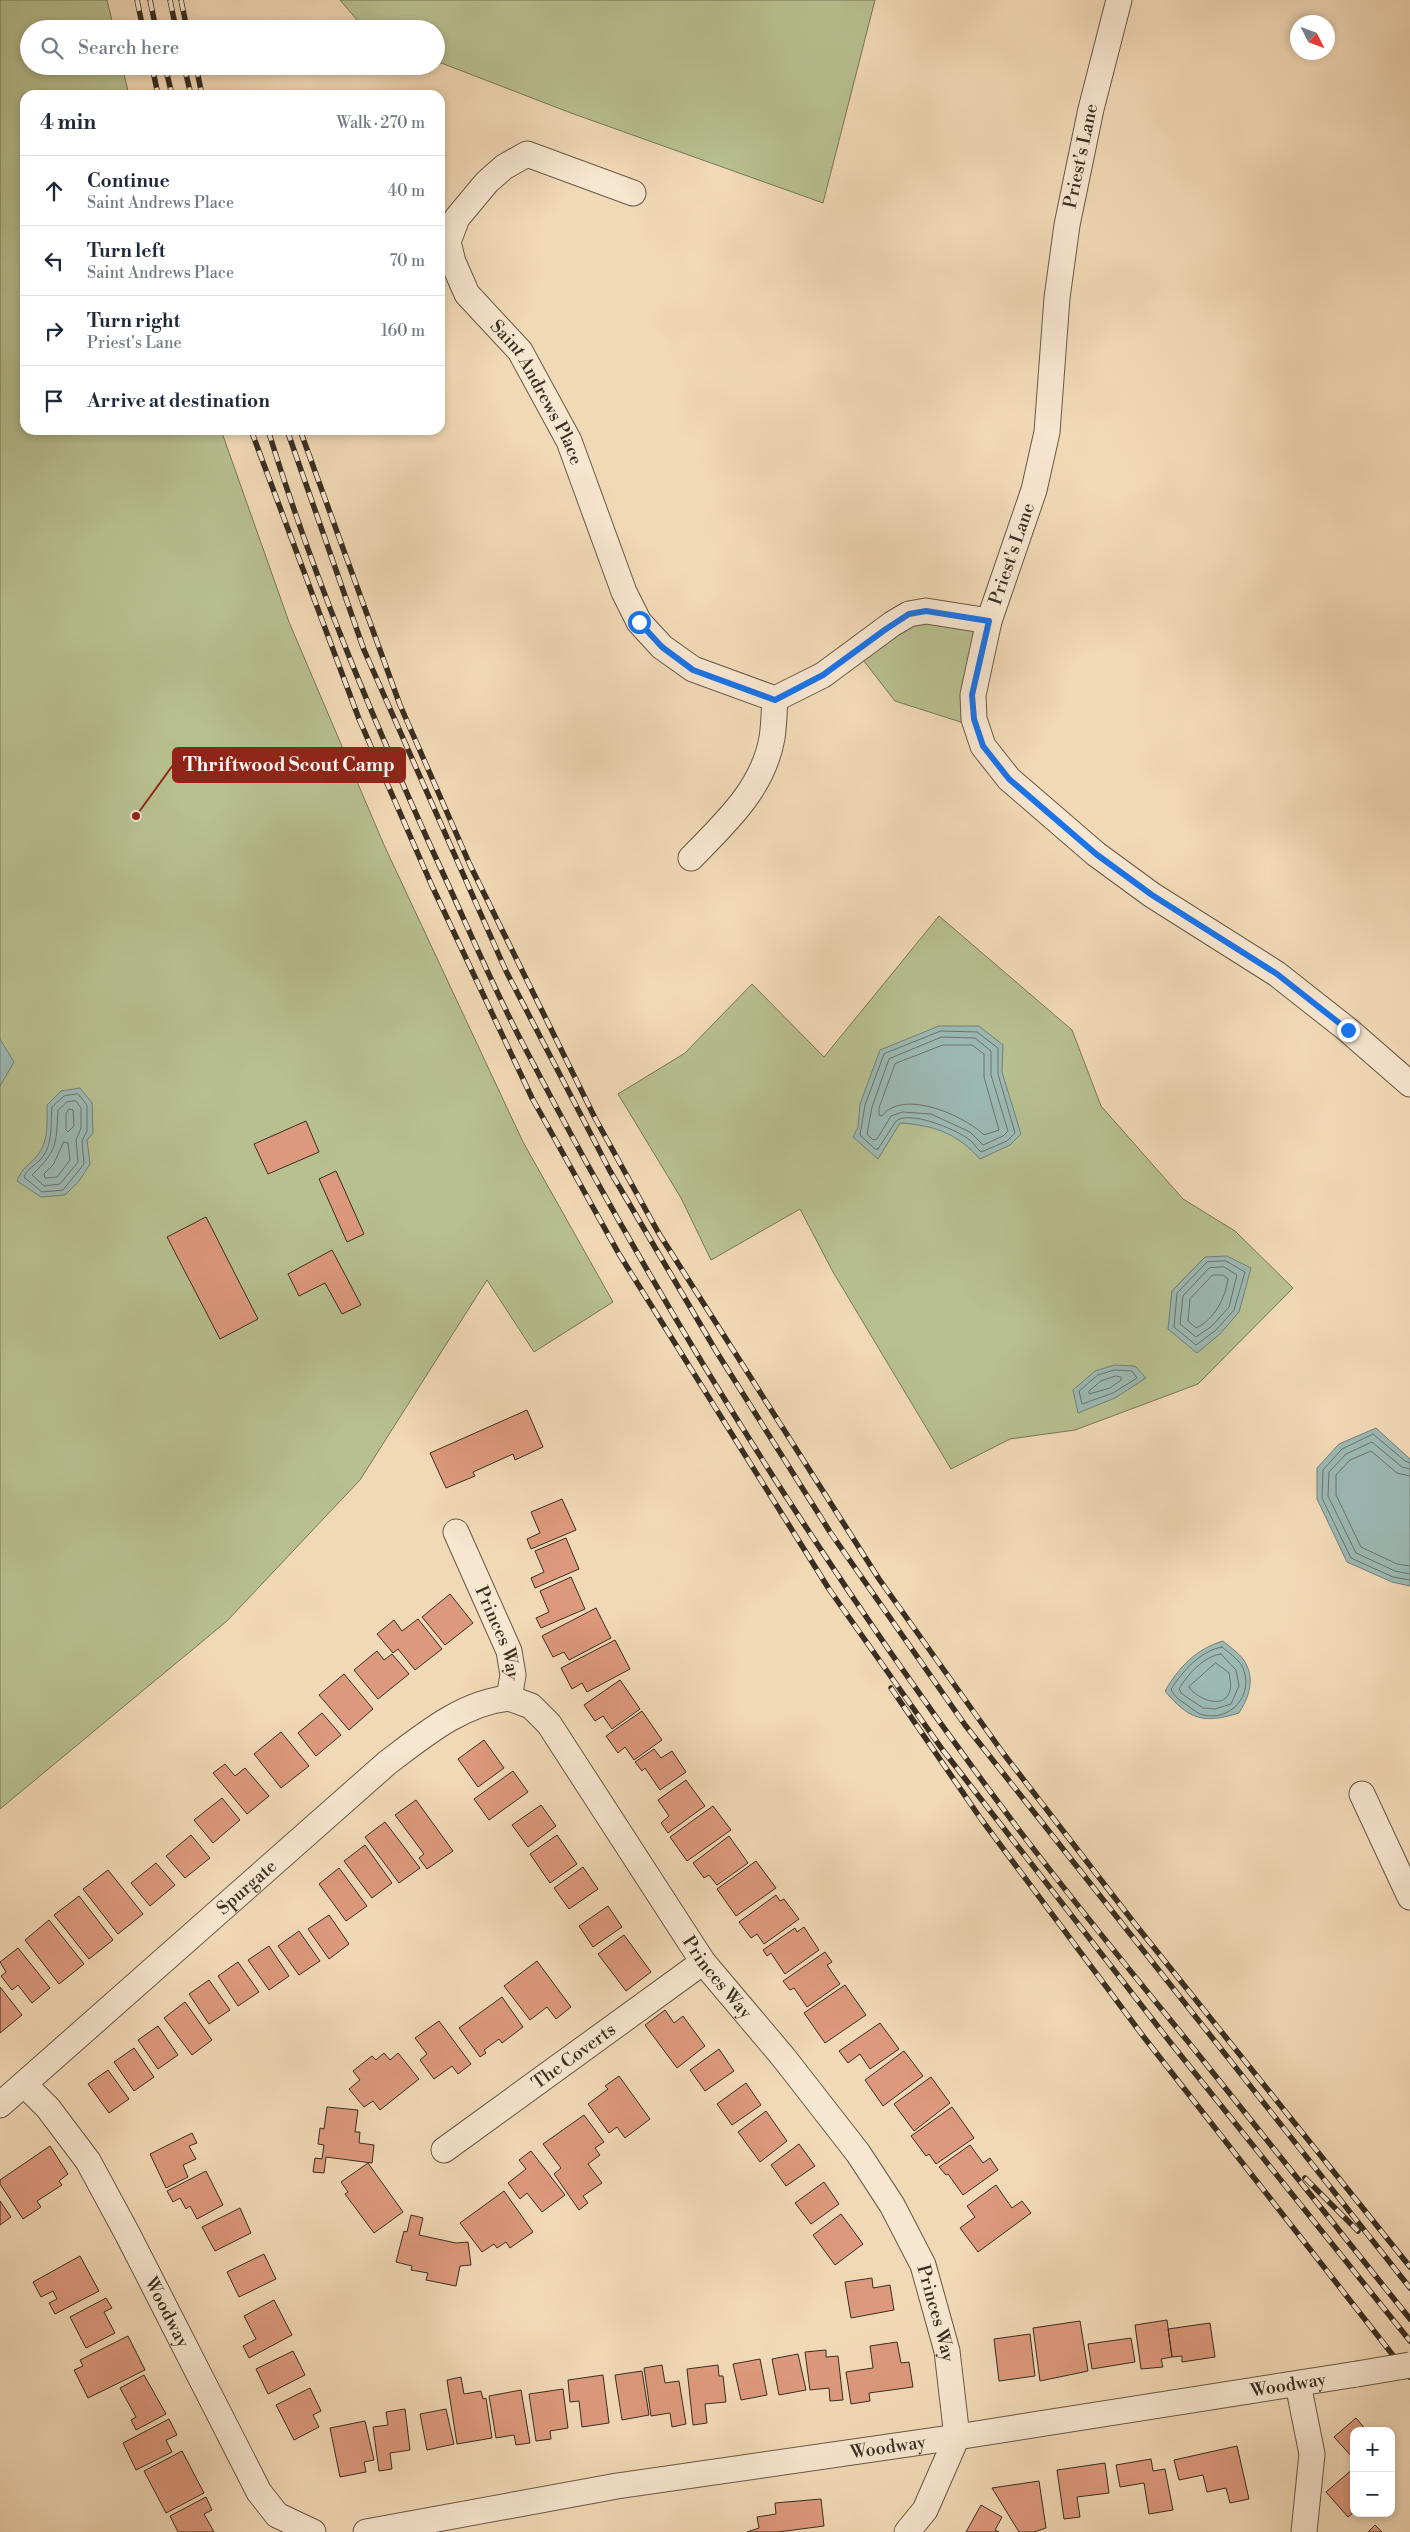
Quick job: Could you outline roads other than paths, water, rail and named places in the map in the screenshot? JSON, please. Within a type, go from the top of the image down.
[{"type":"street","name":"Priest's Lane","points":[[1119,0],[1095,90],[1067,225],[1057,298],[1047,432],[1034,490],[989,621],[972,695],[974,719],[983,746],[1009,779],[1096,854],[1152,895],[1277,974],[1348,1030],[1410,1084]]},
{"type":"street","name":"Saint Andrews Place","points":[[633,193],[527,154],[498,172],[469,202],[457,218],[448,242],[453,262],[468,294],[520,351],[569,441],[624,592],[639,622],[662,647],[693,670],[775,700]]},
{"type":"street","points":[[691,858],[733,815],[761,772],[772,738],[775,700],[823,675],[909,614],[926,611],[989,621]]},
{"type":"street","name":"Princes Way","points":[[456,1532],[509,1651],[513,1675],[510,1698],[531,1706],[549,1724],[703,1962],[784,2058],[858,2154],[892,2205],[923,2265],[947,2352],[957,2437]]},
{"type":"street","name":"Spurgate","points":[[0,2104],[387,1763],[424,1735],[466,1710],[490,1700],[510,1698]]},
{"type":"street","points":[[1362,1794],[1410,1897]]},
{"type":"street","name":"The Coverts","points":[[444,2150],[703,1962]]},
{"type":"street","name":"Woodway","points":[[24,2084],[48,2108],[88,2161],[137,2252],[259,2492],[277,2515],[313,2532]]},
{"type":"street","name":"Woodway","points":[[366,2532],[617,2486],[957,2437],[1410,2365]]},
{"type":"street","points":[[1298,2384],[1312,2454],[1304,2532]]},
{"type":"street","points":[[907,2532],[925,2510],[957,2437]]},
{"type":"water","points":[[939,1026],[979,1026],[1003,1045],[1002,1072],[1021,1134],[1010,1145],[980,1159],[962,1143],[944,1132],[934,1128],[900,1123],[878,1159],[853,1137],[858,1127],[860,1104],[880,1050]]},
{"type":"water","points":[[0,1039],[14,1062],[0,1086]]},
{"type":"water","points":[[80,1088],[92,1103],[93,1133],[87,1140],[90,1164],[79,1181],[65,1195],[41,1197],[17,1181],[21,1172],[37,1156],[44,1144],[47,1105],[61,1091]]},
{"type":"water","points":[[1227,1256],[1251,1268],[1239,1312],[1220,1334],[1197,1353],[1168,1329],[1172,1291],[1205,1257]]},
{"type":"water","points":[[1114,1365],[1135,1366],[1146,1378],[1115,1398],[1078,1413],[1073,1390],[1095,1371]]},
{"type":"water","points":[[1376,1428],[1410,1459],[1410,1586],[1392,1582],[1347,1562],[1317,1499],[1317,1468],[1339,1444]]},
{"type":"water","points":[[1223,1641],[1239,1655],[1249,1670],[1248,1696],[1239,1713],[1207,1719],[1190,1714],[1165,1691],[1176,1674],[1189,1660],[1213,1644]]},
{"type":"railway","points":[[137,0],[141,20]]},
{"type":"railway","points":[[150,0],[154,20]]},
{"type":"railway","points":[[170,0],[174,20]]},
{"type":"railway","points":[[181,0],[185,20]]},
{"type":"railway","points":[[154,75],[157,90]]},
{"type":"railway","points":[[167,75],[171,90]]},
{"type":"railway","points":[[186,75],[190,90]]},
{"type":"railway","points":[[198,75],[201,90]]},
{"type":"railway","points":[[253,435],[359,719],[432,886],[532,1098],[619,1254],[829,1589],[942,1749],[1170,2042],[1410,2341]]},
{"type":"railway","points":[[270,435],[304,539],[366,699],[490,977],[513,1025],[579,1149],[693,1348],[815,1541],[945,1730],[1080,1908],[1410,2319]]},
{"type":"railway","points":[[289,435],[364,650],[506,971],[610,1171],[716,1351],[830,1532],[965,1725],[1410,2288]]},
{"type":"railway","points":[[302,435],[400,705],[470,865],[595,1118],[658,1232],[879,1579],[1003,1753],[1135,1924],[1410,2267]]},
{"type":"railway","points":[[891,1688],[981,1819],[1143,2036],[1410,2377]]},
{"type":"railway","points":[[1305,2178],[1358,2231]]},
{"type":"place","name":"Thriftwood Scout Camp","points":[[136,816]]}]
